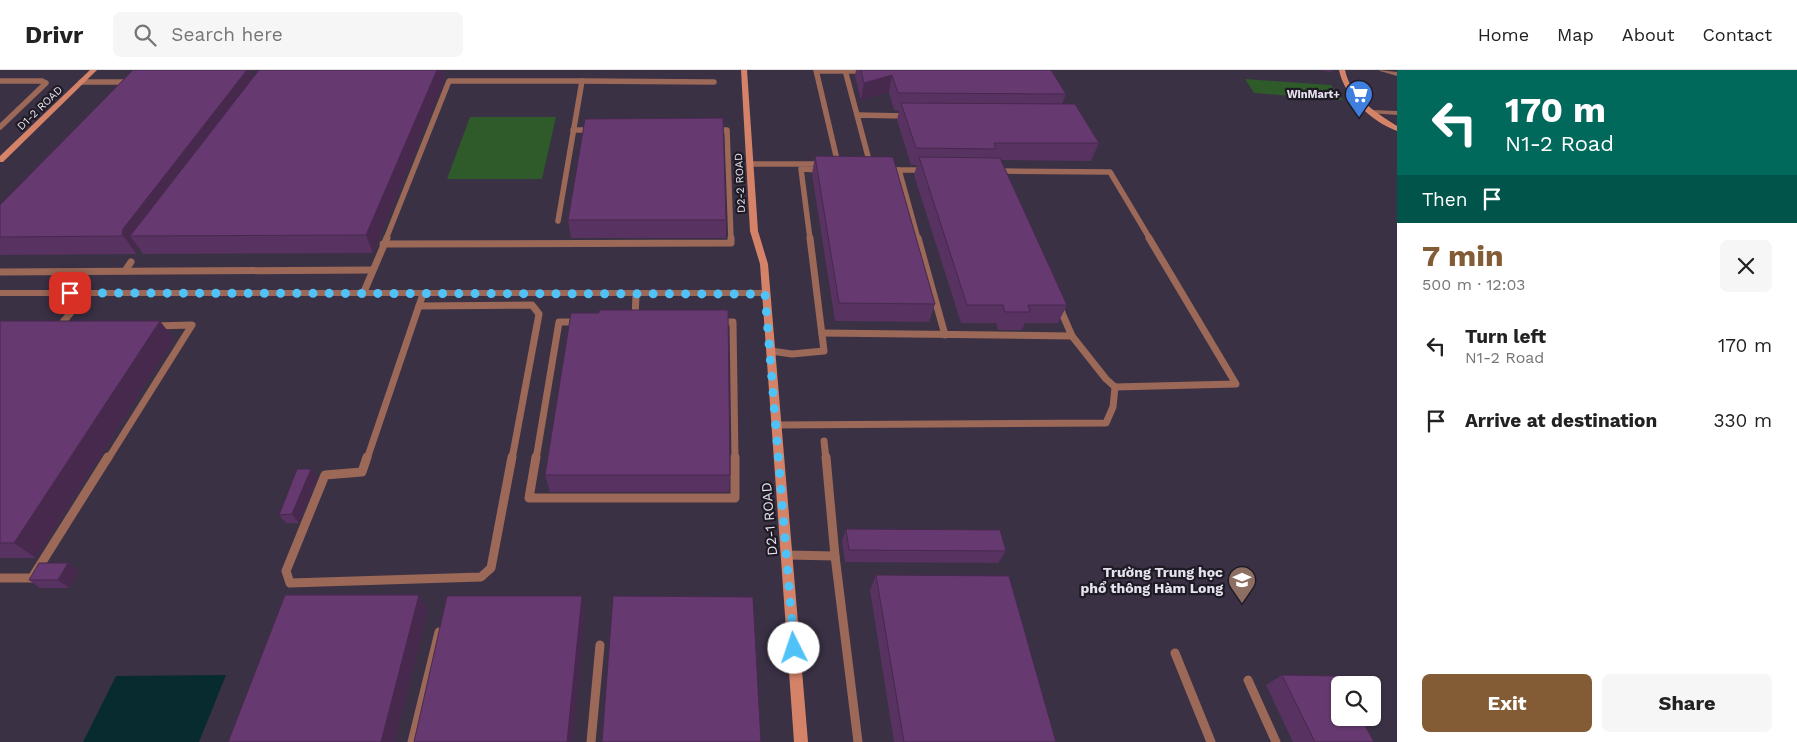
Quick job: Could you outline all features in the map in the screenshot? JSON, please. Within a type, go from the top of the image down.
[{"type":"main road","name":"D1-2 ROAD","points":[[0,159],[94,70]]},
{"type":"main road","name":"D2-2 ROAD","points":[[744,70],[754,231],[764,264],[765,294]]},
{"type":"main road","points":[[1342,70],[1342,80],[1346,87],[1372,112],[1397,129]]},
{"type":"main road","name":"D2-1 ROAD","points":[[765,294],[801,742]]},
{"type":"street","points":[[1382,70],[1397,74]]},
{"type":"street","points":[[1372,112],[1397,113]]},
{"type":"street","points":[[0,293],[765,294]]},
{"type":"lane","points":[[750,164],[839,164],[816,70],[875,71]]},
{"type":"lane","points":[[845,70],[870,167],[927,170]]},
{"type":"lane","points":[[0,82],[42,81],[46,83],[0,127]]},
{"type":"lane","points":[[363,294],[408,188],[449,81],[714,82]]},
{"type":"lane","points":[[558,221],[572,130],[582,81]]},
{"type":"lane","points":[[81,82],[126,82],[120,89]]},
{"type":"lane","points":[[857,115],[915,116]]},
{"type":"lane","points":[[572,130],[602,130]]},
{"type":"lane","points":[[383,244],[731,242],[727,130],[708,130]]},
{"type":"lane","points":[[771,351],[792,354],[824,351],[801,170],[840,170]]},
{"type":"lane","points":[[899,170],[945,335]]},
{"type":"lane","points":[[992,171],[1110,172],[1236,384],[1115,387],[1106,379],[1072,336],[1057,299]]},
{"type":"lane","points":[[1002,171],[1005,180]]},
{"type":"lane","points":[[125,271],[131,262]]},
{"type":"lane","points":[[0,272],[372,270]]},
{"type":"lane","points":[[58,328],[87,293]]},
{"type":"lane","points":[[419,306],[532,305],[539,314],[491,568],[481,577],[290,583],[286,571],[325,475],[362,472],[422,294]]},
{"type":"lane","points":[[635,321],[636,294]]},
{"type":"lane","points":[[635,321],[734,322],[735,498],[529,498],[559,322],[635,321]]},
{"type":"lane","points":[[0,578],[32,578],[192,325],[144,326]]},
{"type":"lane","points":[[49,328],[68,327]]},
{"type":"lane","points":[[822,334],[1072,336]]},
{"type":"lane","points":[[775,425],[1106,422],[1113,406],[1115,387]]},
{"type":"lane","points":[[824,441],[835,556],[858,742]]},
{"type":"lane","points":[[787,555],[835,556]]},
{"type":"lane","points":[[412,742],[439,632]]},
{"type":"lane","points":[[591,742],[600,645]]},
{"type":"lane","points":[[1175,653],[1211,742]]},
{"type":"lane","points":[[1248,680],[1276,742]]},
{"type":"green space","points":[[1245,79],[1331,85],[1343,100],[1254,93]]},
{"type":"green space","points":[[470,117],[556,117],[542,179],[447,179]]},
{"type":"shaded area","points":[[226,675],[199,742],[83,742],[116,676]]},
{"type":"building","points":[[133,70],[247,70],[123,229],[122,234],[124,236],[0,237],[0,205]]},
{"type":"building","points":[[259,70],[437,70],[366,235],[130,236]]},
{"type":"building","points":[[861,70],[1051,70],[1066,94],[898,93],[892,75],[864,83]]},
{"type":"building","points":[[901,103],[1075,104],[1099,143],[994,143],[996,149],[916,148]]},
{"type":"building","points":[[723,118],[726,220],[568,220],[585,119]]},
{"type":"building","points":[[815,156],[893,157],[935,304],[839,303]]},
{"type":"building","points":[[919,157],[1000,158],[1067,305],[1028,305],[1030,312],[1005,312],[1003,305],[967,305]]},
{"type":"building","points":[[599,310],[728,310],[730,475],[545,475],[571,313],[599,313]]},
{"type":"building","points":[[0,321],[160,321],[14,543],[0,543]]},
{"type":"building","points":[[297,469],[311,469],[292,514],[279,515]]},
{"type":"building","points":[[846,529],[1000,530],[1006,551],[849,550]]},
{"type":"building","points":[[39,563],[68,563],[58,580],[29,580]]},
{"type":"building","points":[[876,575],[1009,576],[1056,742],[904,742]]},
{"type":"building","points":[[285,595],[419,595],[381,742],[228,742]]},
{"type":"building","points":[[447,596],[582,596],[567,742],[414,742]]},
{"type":"building","points":[[613,596],[753,597],[761,742],[602,742]]},
{"type":"building","points":[[1282,675],[1338,676],[1331,676],[1331,726],[1365,726],[1374,742],[1315,742]]},
{"type":"place","name":"WinMart+","points":[[1359,118]]},
{"type":"place","name":"Trường Trung học phổ thông Hàm Long","points":[[1242,604]]},
{"type":"route","points":[[70,293],[765,294],[794,648]]}]
